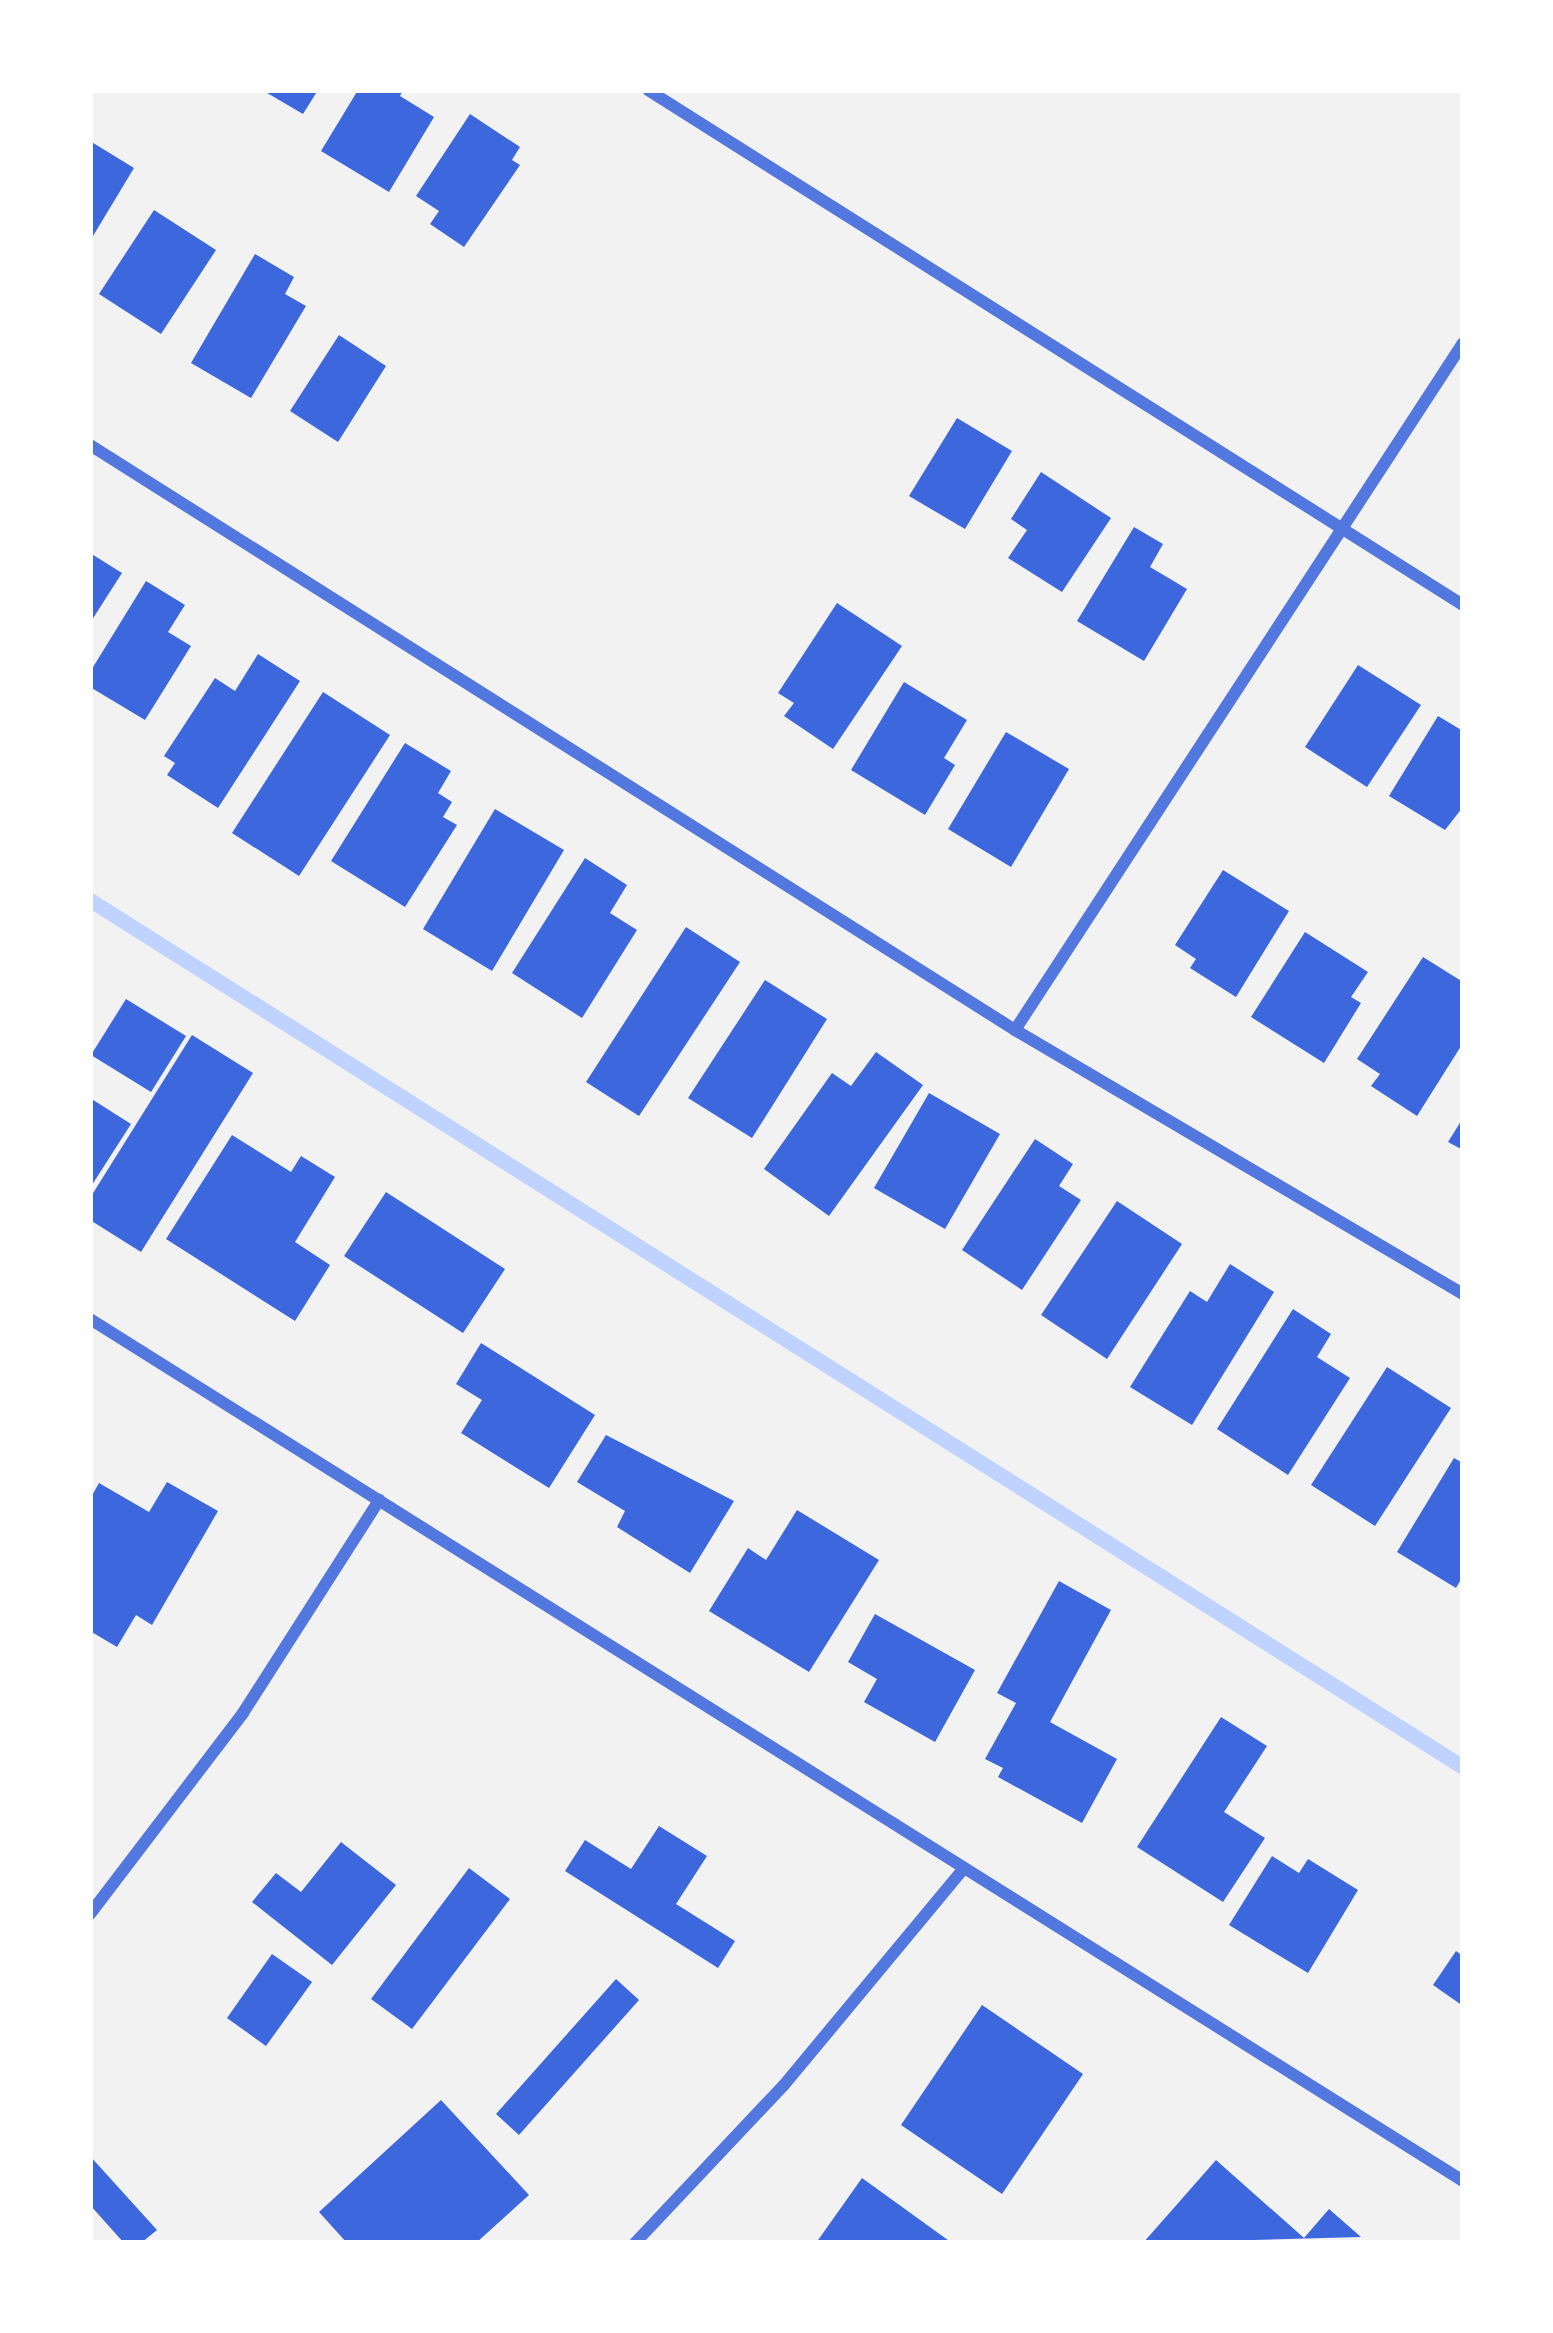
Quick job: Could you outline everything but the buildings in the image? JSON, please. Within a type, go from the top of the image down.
[{"type":"street","points":[[648,90],[1463,605]]},
{"type":"street","points":[[1015,1030],[1463,343]]},
{"type":"street","points":[[90,445],[1015,1030],[1463,1294]]},
{"type":"street","points":[[90,1319],[1463,2181]]},
{"type":"street","points":[[90,1914],[243,1713],[380,1501]]},
{"type":"street","points":[[635,2243],[784,2085],[964,1868]]},
{"type":"waterway","points":[[90,900],[1463,1767]]}]
